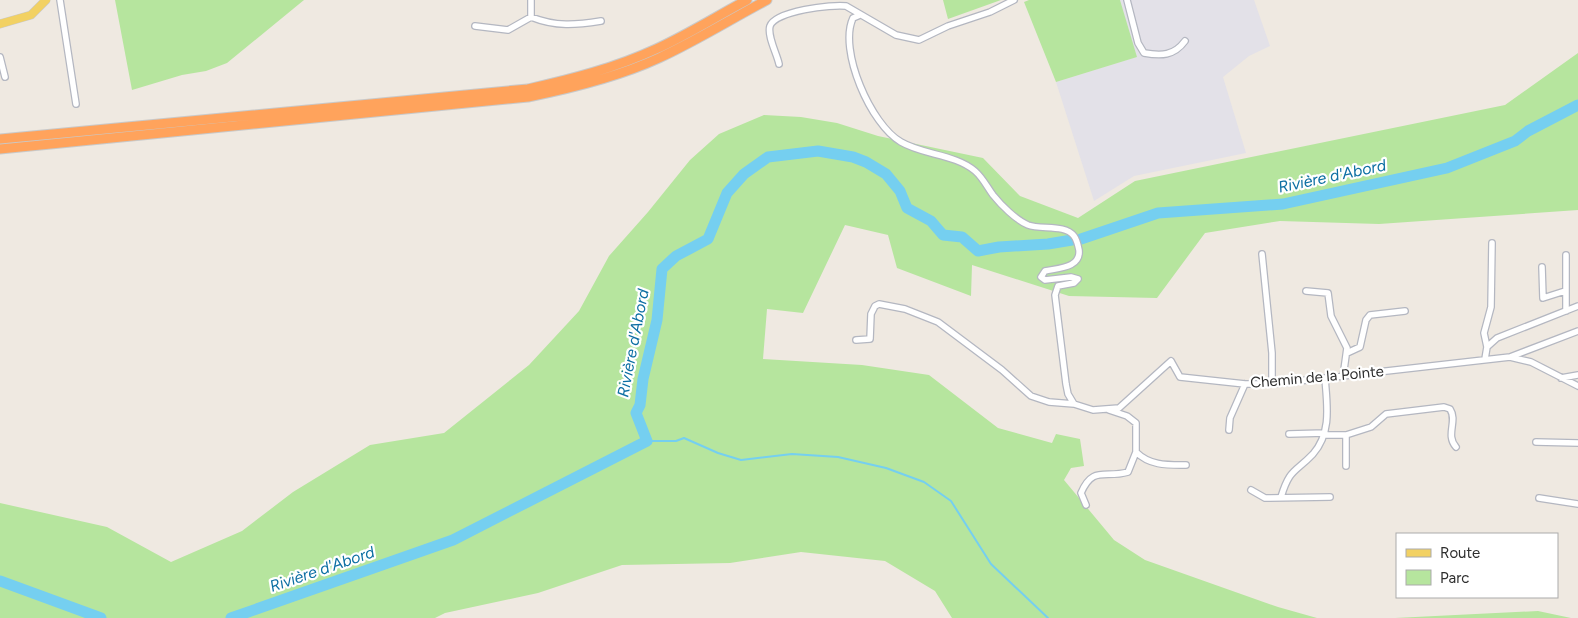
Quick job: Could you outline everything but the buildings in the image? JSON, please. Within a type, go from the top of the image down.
[{"type":"highway","points":[[0,139],[528,89],[593,73],[626,62],[657,49],[747,0]]},
{"type":"highway","points":[[0,149],[528,97],[552,93],[618,74],[661,57],[767,0]]},
{"type":"main road","points":[[0,24],[31,15],[46,0]]},
{"type":"street","points":[[60,0],[76,104]]},
{"type":"street","points":[[531,0],[531,17]]},
{"type":"street","points":[[779,64],[769,30],[771,23],[777,18],[837,4],[846,6],[896,35],[919,40],[948,26],[990,12],[1014,0]]},
{"type":"street","points":[[1127,0],[1138,43],[1144,53],[1168,54],[1180,47],[1185,41]]},
{"type":"street","points":[[860,15],[853,18],[849,30],[853,64],[871,108],[889,133],[900,142],[956,161],[974,170],[1000,203],[1028,225],[1044,229],[1066,230],[1076,239],[1079,248],[1078,260],[1073,264],[1045,271],[1041,277],[1045,280],[1071,277],[1078,279],[1074,283],[1058,286],[1055,295],[1066,384],[1068,394],[1074,404]]},
{"type":"street","points":[[475,26],[508,30],[531,17],[554,24],[565,25],[601,21]]},
{"type":"street","points":[[0,57],[4,77]]},
{"type":"street","points":[[1485,359],[1487,347],[1484,333],[1491,307],[1492,243]]},
{"type":"street","points":[[1262,254],[1272,354],[1272,384]]},
{"type":"street","points":[[1566,255],[1566,311]]},
{"type":"street","points":[[1542,267],[1543,298],[1565,292]]},
{"type":"street","points":[[1306,291],[1328,294],[1331,316],[1343,337],[1347,353],[1343,377]]},
{"type":"street","points":[[856,340],[870,339],[871,314],[875,306],[879,304],[905,309],[938,322],[1002,370],[1031,396],[1049,402],[1074,404],[1093,410],[1107,410],[1127,416],[1136,423],[1136,452],[1128,472],[1115,476],[1097,474],[1088,480],[1081,493],[1086,505]]},
{"type":"street","points":[[1487,347],[1497,338],[1578,306]]},
{"type":"street","points":[[1347,353],[1360,347],[1366,320],[1370,315],[1405,311]]},
{"type":"street","points":[[1510,357],[1578,331]]},
{"type":"street","name":"Chemin de la Pointe","points":[[1107,410],[1119,408],[1125,404],[1164,365],[1171,361],[1180,377],[1245,384],[1272,384],[1510,357],[1531,362],[1578,386]]},
{"type":"street","points":[[1561,378],[1578,375]]},
{"type":"street","points":[[1281,497],[1291,472],[1312,454],[1320,444],[1324,434],[1328,414],[1325,378]]},
{"type":"street","points":[[1229,430],[1230,418],[1245,384]]},
{"type":"street","points":[[1289,434],[1346,435],[1371,426],[1386,414],[1444,407],[1450,408],[1452,413],[1450,437],[1456,447]]},
{"type":"street","points":[[1346,435],[1346,466]]},
{"type":"street","points":[[1536,442],[1578,443]]},
{"type":"street","points":[[1136,452],[1146,460],[1157,463],[1186,465]]},
{"type":"street","points":[[1250,490],[1266,498],[1330,497]]},
{"type":"street","points":[[1539,498],[1578,504]]},
{"type":"shaded area","points":[[1120,0],[1254,0],[1270,46],[1249,56],[1223,77],[1246,153],[1134,176],[1094,201],[1056,82],[1136,57]]},
{"type":"green space","points":[[115,0],[304,0],[227,63],[206,71],[182,75],[132,90]]},
{"type":"green space","points":[[943,0],[1001,0],[948,19]]},
{"type":"green space","points":[[1029,0],[1120,0],[1137,57],[1056,82],[1024,2]]},
{"type":"green space","points":[[1578,53],[1578,210],[1379,224],[1280,221],[1205,233],[1157,298],[1069,296],[972,265],[971,296],[897,268],[888,235],[845,225],[803,313],[767,309],[763,359],[862,365],[929,375],[998,428],[1052,443],[1056,434],[1080,439],[1084,466],[1071,468],[1064,480],[1114,540],[1145,560],[1278,607],[1317,618],[952,618],[935,591],[885,561],[801,552],[730,563],[622,565],[538,593],[445,613],[435,618],[0,618],[0,503],[107,527],[171,562],[242,531],[293,492],[370,445],[444,433],[529,365],[579,311],[609,256],[690,160],[719,134],[764,115],[801,117],[837,123],[878,136],[983,158],[1020,196],[1078,218],[1135,181],[1505,105]]},
{"type":"green space","points":[[1538,611],[1571,618],[1395,618]]},
{"type":"waterway","name":"Rivière d'Abord","points":[[1081,239],[1158,213],[1283,204],[1447,168],[1515,141],[1528,131],[1578,105]]},
{"type":"waterway","name":"Rivière d'Abord","points":[[231,618],[453,540],[647,441],[636,413],[640,405],[643,379],[657,320],[662,269],[676,256],[708,239],[727,193],[744,174],[768,157],[818,151],[853,157],[866,162],[886,174],[900,191],[907,208],[931,221],[943,235],[962,237],[978,251],[999,247],[1048,244],[1072,240]]},
{"type":"waterway","points":[[647,441],[676,441],[684,438],[718,453],[741,460],[792,454],[838,457],[886,468],[924,482],[951,501],[991,564],[1048,618]]},
{"type":"waterway","name":"Rivière d'Abord","points":[[0,581],[101,618]]}]
